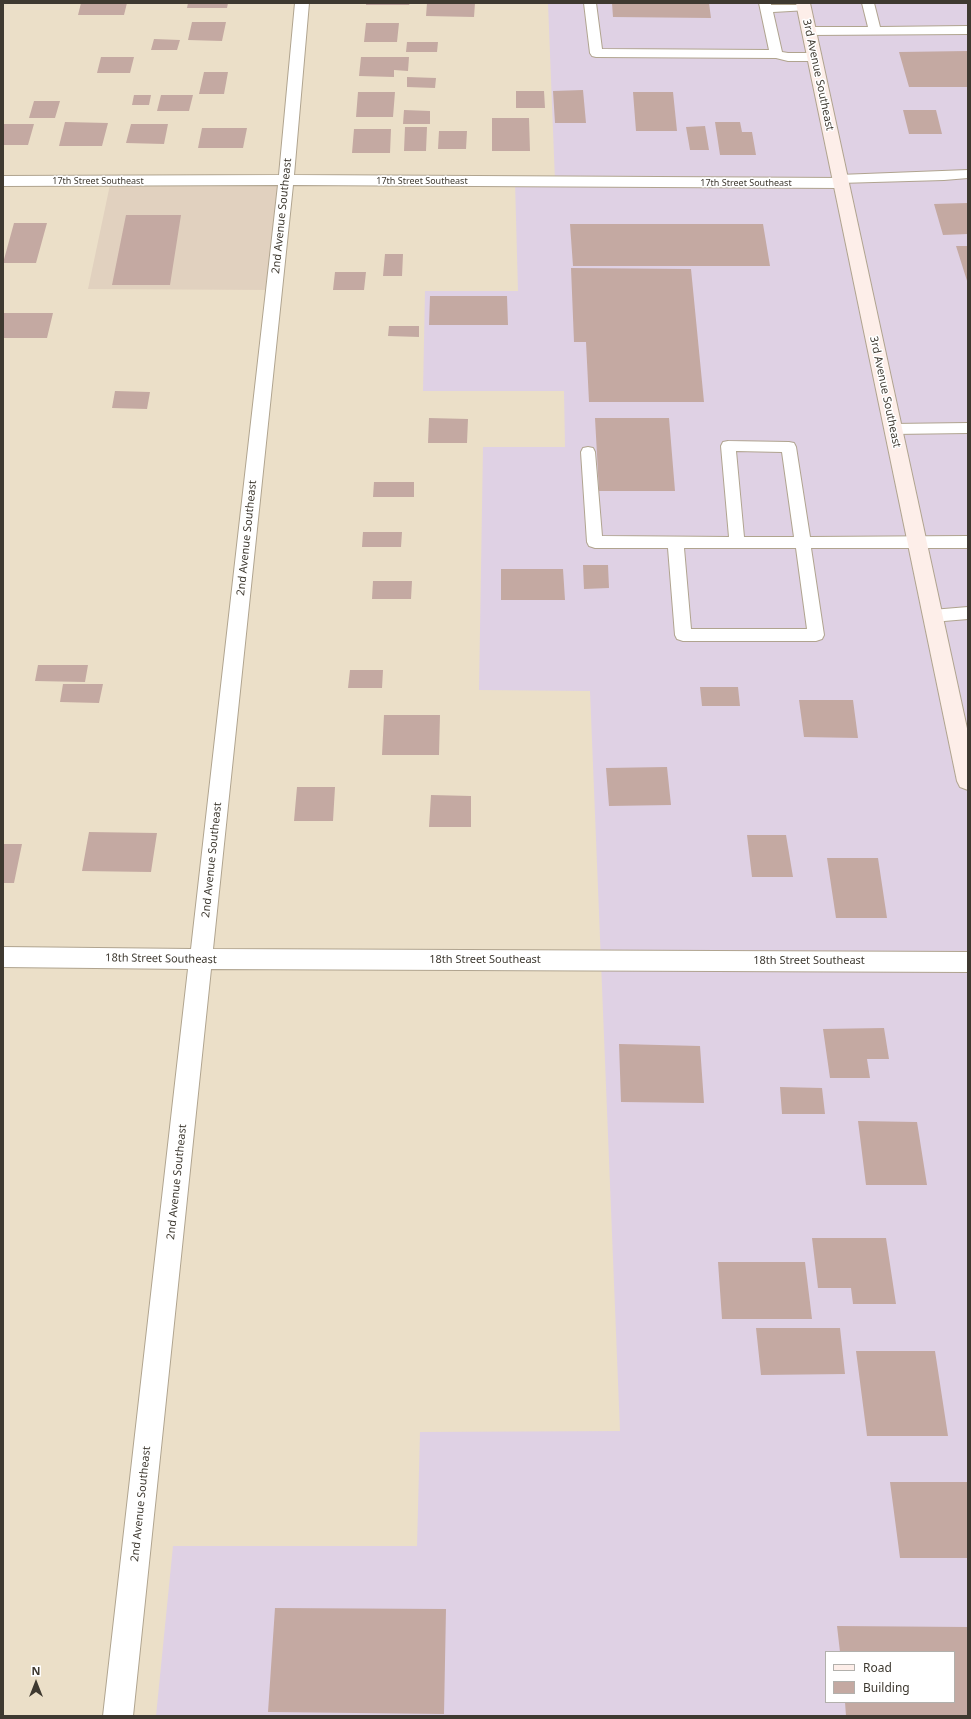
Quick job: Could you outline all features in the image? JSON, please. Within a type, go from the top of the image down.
[{"type":"main road","name":"3rd Avenue Southeast","points":[[803,6],[932,616],[966,758],[968,780]]},
{"type":"street","name":"2nd Avenue Southeast","points":[[118,1716],[286,180],[302,3]]},
{"type":"street","name":"17th Street Southeast","points":[[3,181],[840,181]]},
{"type":"street","name":"18th Street Southeast","points":[[3,957],[201,960],[968,962]]},
{"type":"lane","points":[[590,3],[596,53],[776,54],[814,57]]},
{"type":"lane","points":[[868,3],[875,31]]},
{"type":"lane","points":[[776,54],[766,6],[803,6]]},
{"type":"lane","points":[[809,31],[968,30]]},
{"type":"lane","points":[[840,181],[968,174]]},
{"type":"lane","points":[[893,430],[968,429]]},
{"type":"lane","points":[[676,544],[683,635],[816,635],[804,543],[789,447],[728,446],[737,543]]},
{"type":"lane","points":[[588,452],[595,542],[676,544],[968,542]]},
{"type":"lane","points":[[932,616],[968,613]]},
{"type":"shaded area","points":[[548,3],[968,3],[968,1716],[156,1716],[173,1546],[417,1546],[420,1432],[620,1431],[590,691],[479,690],[483,447],[565,447],[564,391],[423,391],[425,291],[518,291],[515,182],[555,181]]},
{"type":"shaded area","points":[[111,180],[286,180],[274,290],[88,289]]},
{"type":"building","points":[[81,3],[127,3],[124,15],[78,15]]},
{"type":"building","points":[[188,3],[228,3],[227,8],[187,8]]},
{"type":"building","points":[[366,3],[410,3],[409,5],[366,5]]},
{"type":"building","points":[[427,3],[475,3],[474,17],[426,16]]},
{"type":"building","points":[[612,3],[709,3],[711,18],[613,17]]},
{"type":"building","points":[[192,22],[226,22],[222,41],[188,40]]},
{"type":"building","points":[[366,23],[399,23],[397,42],[364,42]]},
{"type":"building","points":[[154,39],[180,40],[177,50],[151,50]]},
{"type":"building","points":[[407,42],[438,42],[437,52],[406,52]]},
{"type":"building","points":[[968,51],[968,87],[909,87],[899,52]]},
{"type":"building","points":[[101,57],[134,57],[130,73],[97,73]]},
{"type":"building","points":[[361,57],[409,57],[408,71],[394,70],[394,77],[359,76]]},
{"type":"building","points":[[204,72],[228,72],[224,94],[199,94]]},
{"type":"building","points":[[407,77],[436,78],[435,88],[407,87]]},
{"type":"building","points":[[583,90],[586,123],[555,123],[553,91]]},
{"type":"building","points":[[516,91],[544,91],[545,108],[516,108]]},
{"type":"building","points":[[358,92],[395,92],[393,117],[356,117]]},
{"type":"building","points":[[633,92],[673,92],[677,131],[636,131]]},
{"type":"building","points":[[134,95],[151,95],[149,105],[132,105]]},
{"type":"building","points":[[161,95],[193,95],[189,111],[157,111]]},
{"type":"building","points":[[34,101],[60,101],[55,118],[29,118]]},
{"type":"building","points":[[404,110],[430,111],[430,124],[403,124]]},
{"type":"building","points":[[903,110],[936,110],[942,134],[909,134]]},
{"type":"building","points":[[492,118],[529,118],[530,151],[492,151]]},
{"type":"building","points":[[65,122],[108,123],[102,146],[59,146]]},
{"type":"building","points":[[715,122],[740,122],[742,132],[752,132],[756,155],[720,155]]},
{"type":"building","points":[[3,124],[34,124],[28,145],[3,145]]},
{"type":"building","points":[[131,124],[168,124],[164,144],[126,143]]},
{"type":"building","points":[[705,126],[709,150],[690,150],[686,127]]},
{"type":"building","points":[[405,127],[427,127],[426,151],[404,151]]},
{"type":"building","points":[[202,128],[247,128],[243,148],[198,148]]},
{"type":"building","points":[[354,129],[391,129],[390,153],[352,153]]},
{"type":"building","points":[[439,131],[467,131],[466,149],[438,149]]},
{"type":"building","points":[[968,203],[968,234],[943,235],[934,204]]},
{"type":"building","points":[[126,215],[181,215],[170,285],[112,285]]},
{"type":"building","points":[[14,223],[47,223],[36,263],[3,263]]},
{"type":"building","points":[[570,224],[763,224],[770,266],[573,266]]},
{"type":"building","points":[[956,246],[968,246],[968,284]]},
{"type":"building","points":[[385,254],[403,254],[402,276],[383,276]]},
{"type":"building","points":[[571,268],[691,269],[704,402],[589,402],[586,342],[574,342]]},
{"type":"building","points":[[335,272],[366,272],[364,290],[333,290]]},
{"type":"building","points":[[430,296],[507,296],[508,325],[429,325]]},
{"type":"building","points":[[3,313],[53,313],[47,338],[3,338]]},
{"type":"building","points":[[389,326],[419,326],[419,337],[388,336]]},
{"type":"building","points":[[115,391],[150,392],[147,409],[112,408]]},
{"type":"building","points":[[429,418],[468,419],[467,443],[428,443]]},
{"type":"building","points":[[595,418],[669,418],[675,491],[599,491]]},
{"type":"building","points":[[374,482],[414,482],[414,497],[373,497]]},
{"type":"building","points":[[363,532],[402,532],[401,547],[362,547]]},
{"type":"building","points":[[583,565],[608,565],[609,588],[584,589]]},
{"type":"building","points":[[501,569],[563,569],[565,600],[501,600]]},
{"type":"building","points":[[373,581],[412,581],[411,599],[372,599]]},
{"type":"building","points":[[38,665],[88,665],[85,682],[35,681]]},
{"type":"building","points":[[350,670],[383,670],[382,688],[348,688]]},
{"type":"building","points":[[63,684],[103,684],[99,703],[60,702]]},
{"type":"building","points":[[700,687],[738,687],[740,706],[702,706]]},
{"type":"building","points":[[799,700],[853,700],[858,738],[804,737]]},
{"type":"building","points":[[384,715],[440,715],[439,755],[382,755]]},
{"type":"building","points":[[667,767],[671,805],[609,806],[606,768]]},
{"type":"building","points":[[297,787],[335,787],[333,821],[294,821]]},
{"type":"building","points":[[431,795],[471,796],[471,827],[429,827]]},
{"type":"building","points":[[89,832],[157,833],[151,872],[82,871]]},
{"type":"building","points":[[747,835],[786,835],[793,877],[752,877]]},
{"type":"building","points":[[3,844],[22,844],[14,883],[3,883]]},
{"type":"building","points":[[827,858],[878,858],[887,918],[836,918]]},
{"type":"building","points":[[884,1028],[889,1059],[867,1059],[870,1078],[830,1078],[823,1029]]},
{"type":"building","points":[[619,1044],[700,1046],[704,1103],[621,1102]]},
{"type":"building","points":[[780,1087],[822,1088],[825,1114],[782,1114]]},
{"type":"building","points":[[858,1121],[917,1122],[927,1185],[866,1185]]},
{"type":"building","points":[[812,1238],[886,1238],[896,1304],[853,1304],[851,1288],[818,1288]]},
{"type":"building","points":[[718,1262],[805,1262],[812,1319],[722,1319]]},
{"type":"building","points":[[756,1328],[840,1328],[845,1374],[761,1375]]},
{"type":"building","points":[[856,1351],[935,1351],[948,1436],[867,1436]]},
{"type":"building","points":[[890,1482],[967,1482],[968,1558],[900,1558]]},
{"type":"building","points":[[275,1608],[446,1609],[444,1714],[268,1712]]},
{"type":"building","points":[[837,1626],[968,1627],[968,1716],[846,1716],[845,1703],[955,1703],[955,1651],[840,1651]]}]
